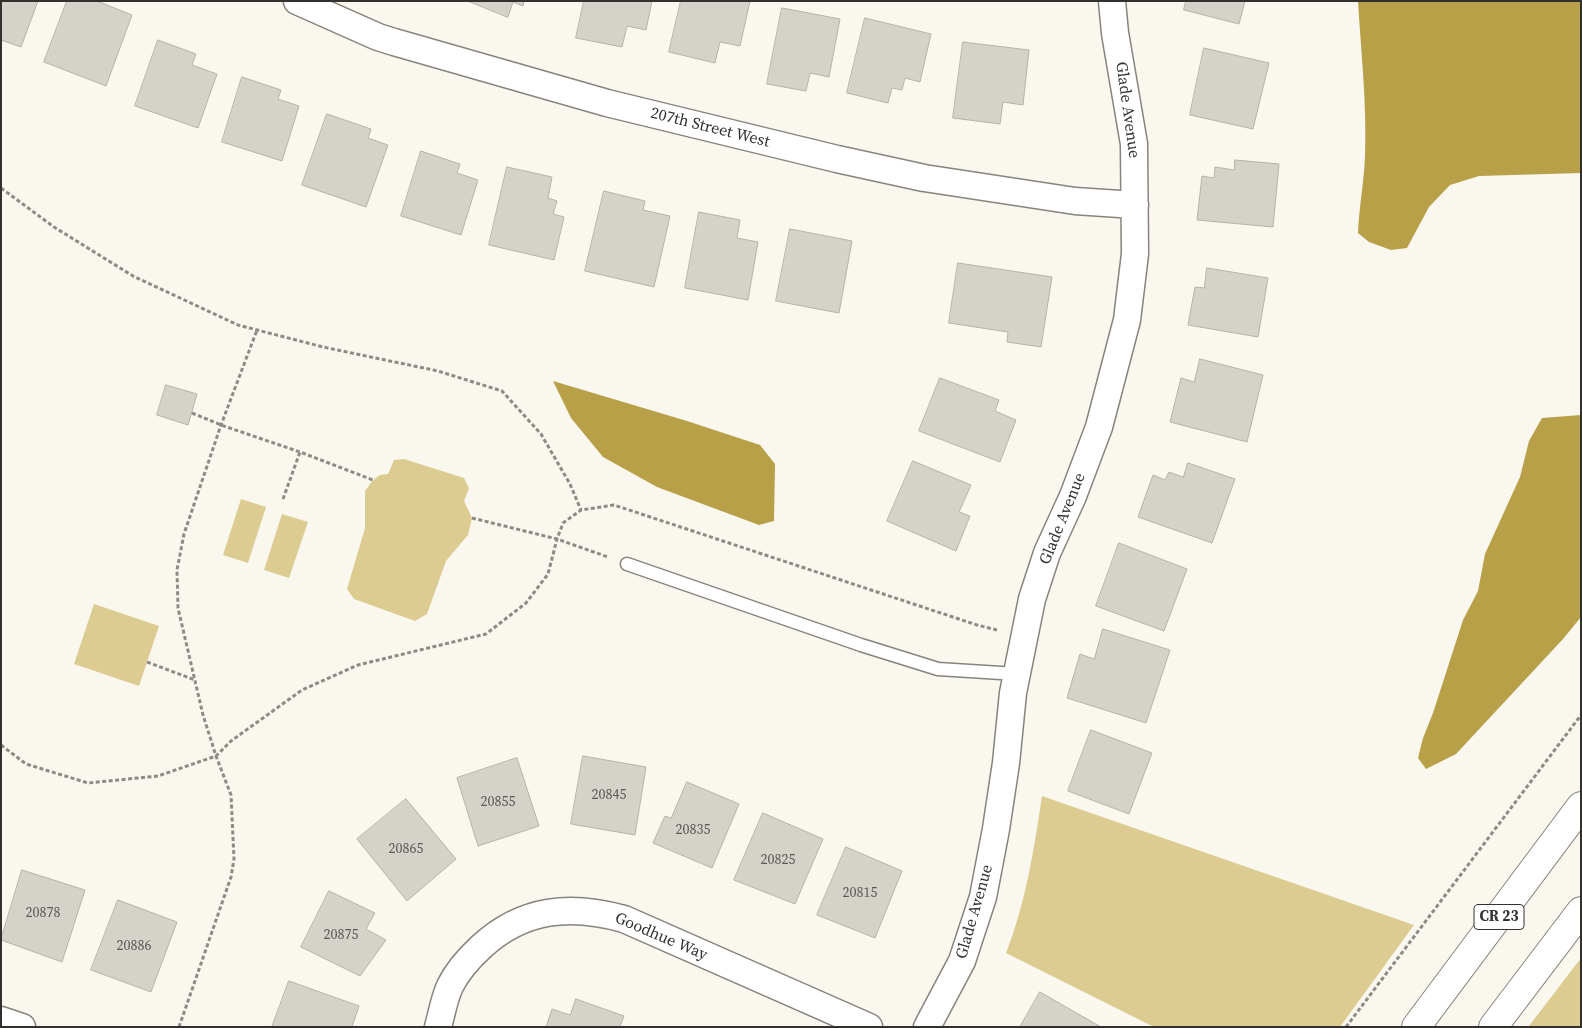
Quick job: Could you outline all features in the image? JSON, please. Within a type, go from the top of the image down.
[{"type":"main road","name":"CR 23","points":[[1416,1027],[1581,806]]},
{"type":"main road","points":[[1493,1027],[1581,911]]},
{"type":"street","name":"207th Street West","points":[[297,1],[378,37],[394,42],[607,103],[837,159],[924,178],[1075,200],[1135,205]]},
{"type":"street","name":"Glade Avenue","points":[[927,1027],[962,961],[982,897],[996,829],[1017,674],[1032,599],[1048,553],[1073,496],[1099,427],[1125,328],[1135,254],[1134,144],[1116,42],[1112,1]]},
{"type":"street","name":"Goodhue Way","points":[[438,1027],[450,986],[474,953],[487,941],[522,920],[538,914],[573,910],[607,914],[624,919],[869,1027]]},
{"type":"street","points":[[1,1020],[22,1027]]},
{"type":"lane","points":[[627,564],[861,645],[938,669],[1017,674]]},
{"type":"path","points":[[1,188],[54,227],[133,276],[238,325],[322,346],[438,371],[502,391],[541,434],[570,484],[581,510]]},
{"type":"path","points":[[180,1027],[231,877],[234,859],[231,795],[216,756],[195,680],[178,608],[177,570],[184,534],[221,425],[257,330]]},
{"type":"path","points":[[192,413],[373,480]]},
{"type":"path","points":[[284,499],[300,452]]},
{"type":"path","points":[[1,745],[26,764],[88,783],[158,776],[216,756],[231,741],[302,690],[358,665],[486,634],[526,603],[548,574],[556,539],[564,523],[581,510],[614,505],[978,625],[1024,637]]},
{"type":"path","points":[[472,518],[556,539],[627,564]]},
{"type":"path","points":[[147,662],[195,680]]},
{"type":"path","points":[[1346,1027],[1581,715]]},
{"type":"shaded area","points":[[1358,1],[1581,1],[1581,173],[1479,176],[1450,185],[1429,207],[1407,248],[1391,250],[1369,242],[1358,233],[1365,137]]},
{"type":"shaded area","points":[[553,381],[760,445],[775,464],[774,521],[759,525],[657,487],[603,457],[571,418]]},
{"type":"shaded area","points":[[1581,415],[1581,617],[1563,639],[1456,754],[1426,769],[1418,758],[1423,738],[1463,620],[1478,591],[1485,554],[1520,477],[1529,441],[1542,418]]},
{"type":"shaded area","points":[[404,459],[464,478],[469,488],[464,501],[472,518],[468,535],[446,561],[427,614],[415,621],[354,599],[347,589],[365,528],[365,491],[373,480],[380,475],[388,474],[394,460]]},
{"type":"shaded area","points":[[241,499],[266,507],[248,563],[223,555]]},
{"type":"shaded area","points":[[282,514],[308,522],[289,578],[264,570]]},
{"type":"shaded area","points":[[94,604],[159,626],[139,686],[74,664]]},
{"type":"shaded area","points":[[1042,796],[1414,925],[1340,1027],[1154,1027],[1006,953],[1024,895]]},
{"type":"shaded area","points":[[1581,958],[1581,1027],[1528,1027],[1529,1026]]},
{"type":"building","points":[[1,1],[38,1],[21,47],[1,40]]},
{"type":"building","points":[[67,1],[97,1],[132,15],[106,86],[44,62]]},
{"type":"building","points":[[468,1],[524,1],[523,6],[513,2],[508,17]]},
{"type":"building","points":[[584,1],[652,1],[646,30],[627,26],[622,47],[576,38]]},
{"type":"building","points":[[681,1],[750,1],[740,46],[720,42],[715,63],[669,52]]},
{"type":"building","points":[[1186,1],[1245,1],[1239,24],[1184,10]]},
{"type":"building","points":[[782,8],[840,19],[829,77],[810,73],[806,91],[767,84]]},
{"type":"building","points":[[865,18],[931,34],[920,82],[905,78],[902,90],[892,88],[888,103],[847,93]]},
{"type":"building","points":[[158,40],[196,54],[192,65],[217,74],[198,128],[135,106]]},
{"type":"building","points":[[963,42],[1029,50],[1023,105],[1003,102],[1000,124],[953,118]]},
{"type":"building","points":[[1204,48],[1269,63],[1253,129],[1190,115]]},
{"type":"building","points":[[242,77],[281,90],[278,99],[299,106],[282,161],[222,142]]},
{"type":"building","points":[[327,114],[371,129],[368,138],[388,145],[366,207],[302,185]]},
{"type":"building","points":[[421,151],[460,164],[457,173],[478,180],[461,235],[401,216]]},
{"type":"building","points":[[1235,160],[1279,164],[1273,227],[1197,220],[1202,176],[1214,178],[1215,167],[1234,170]]},
{"type":"building","points":[[507,167],[552,177],[548,198],[557,201],[553,214],[564,217],[554,260],[489,245]]},
{"type":"building","points":[[604,191],[645,201],[643,210],[670,216],[654,287],[585,271]]},
{"type":"building","points":[[699,212],[740,220],[737,238],[758,242],[748,300],[685,288]]},
{"type":"building","points":[[790,229],[852,241],[839,313],[776,301]]},
{"type":"building","points":[[958,263],[1052,277],[1041,347],[1007,342],[1008,332],[949,323]]},
{"type":"building","points":[[1207,268],[1268,278],[1258,337],[1188,325],[1195,287],[1204,288]]},
{"type":"building","points":[[1200,359],[1263,375],[1247,442],[1170,422],[1181,378],[1194,382]]},
{"type":"building","points":[[940,378],[999,400],[995,411],[1016,420],[1000,462],[919,431]]},
{"type":"building","points":[[166,385],[197,394],[188,425],[157,415]]},
{"type":"building","points":[[913,461],[971,485],[959,512],[970,516],[956,551],[887,521]]},
{"type":"building","points":[[1188,463],[1235,479],[1212,543],[1138,517],[1153,475],[1165,480],[1169,472],[1183,477]]},
{"type":"building","points":[[1119,543],[1187,569],[1164,631],[1096,606]]},
{"type":"building","points":[[1103,629],[1170,650],[1146,723],[1067,698],[1080,654],[1094,659]]},
{"type":"building","points":[[1091,730],[1152,753],[1129,814],[1068,791]]},
{"type":"building","points":[[583,756],[646,767],[635,835],[571,824]]},
{"type":"building","points":[[517,758],[539,826],[478,846],[457,778]]},
{"type":"building","points":[[687,782],[739,804],[712,868],[653,843],[665,816],[671,818]]},
{"type":"building","points":[[406,799],[456,859],[407,901],[357,839]]},
{"type":"building","points":[[763,813],[823,839],[795,904],[734,880]]},
{"type":"building","points":[[846,847],[902,871],[875,938],[817,915]]},
{"type":"building","points":[[22,870],[85,890],[62,962],[1,940]]},
{"type":"building","points":[[329,891],[375,913],[366,929],[386,940],[360,976],[301,947]]},
{"type":"building","points":[[118,900],[177,922],[151,992],[91,970]]},
{"type":"building","points":[[289,981],[359,1006],[352,1027],[272,1027]]},
{"type":"building","points":[[1040,992],[1101,1027],[1020,1027]]},
{"type":"building","points":[[576,999],[624,1016],[620,1027],[546,1027],[552,1009],[570,1015]]}]
